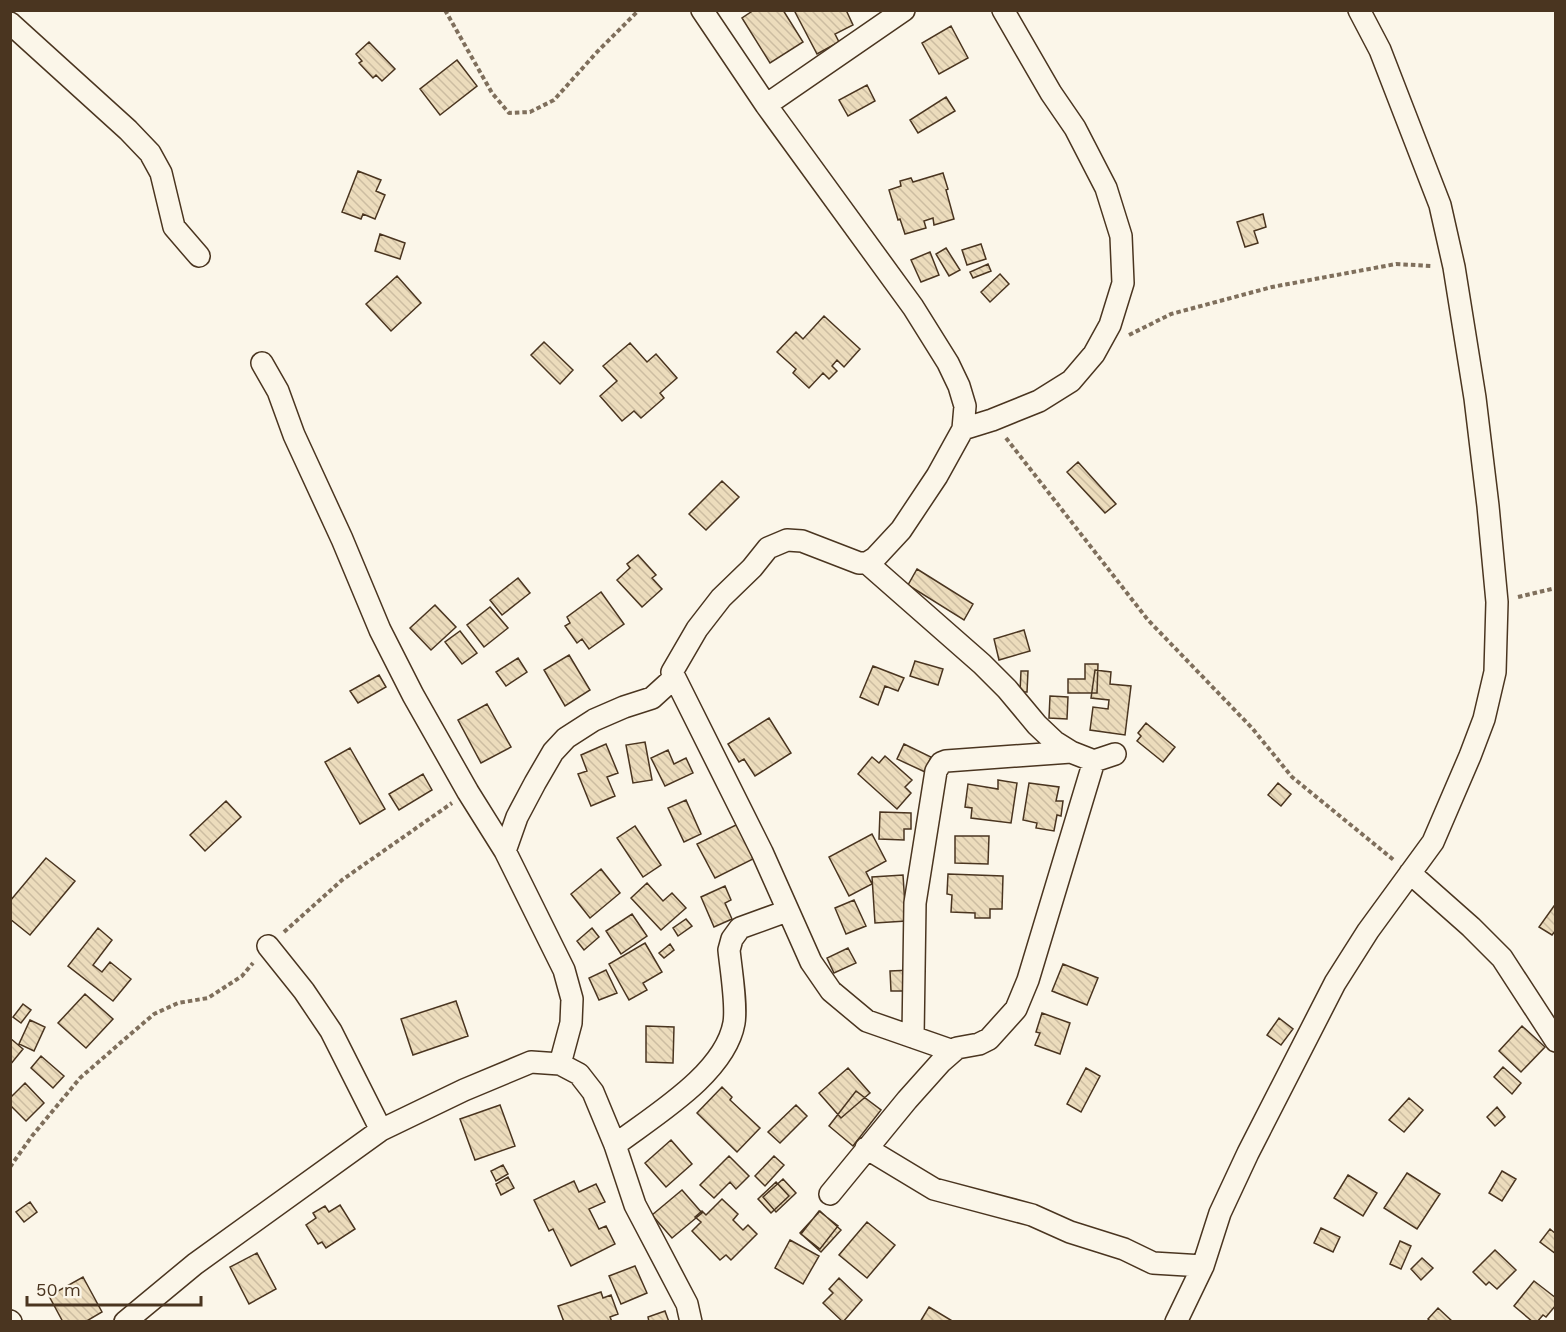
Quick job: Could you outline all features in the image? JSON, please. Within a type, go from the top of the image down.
[{"type":"street","points":[[702,10],[766,105],[906,298],[948,363],[965,406],[963,429],[937,476],[901,530],[875,558],[867,563]]},
{"type":"street","points":[[766,105],[904,10]]},
{"type":"street","points":[[963,429],[1040,401],[1071,381],[1094,354],[1110,324],[1124,283],[1121,236],[1106,188],[1075,128],[1051,93],[1003,10]]},
{"type":"street","points":[[1176,1322],[1203,1266],[1220,1213],[1319,1012],[1368,931],[1433,842],[1444,820],[1484,718],[1495,672],[1497,602],[1475,398],[1454,267],[1436,194],[1380,50],[1359,10]]},
{"type":"street","points":[[10,23],[128,130],[150,153],[161,173],[174,227],[199,256]]},
{"type":"street","points":[[262,363],[278,392],[294,435],[342,539],[380,630],[413,695],[468,792],[505,851],[564,970],[572,999],[571,1023],[560,1064]]},
{"type":"street","points":[[953,1051],[867,1021],[831,991],[811,962],[762,852],[674,678],[672,672],[674,668],[697,629],[721,598],[752,568],[768,548],[787,540],[801,541],[849,560],[867,563],[982,664],[1054,742],[1094,761],[1115,754]]},
{"type":"street","points":[[505,851],[517,817],[535,783],[553,752],[566,738],[594,720],[652,698],[674,678]]},
{"type":"street","points":[[913,1037],[915,903],[936,771],[946,761],[1071,752]]},
{"type":"street","points":[[830,1194],[866,1148],[941,1062],[964,1045],[987,1041],[1016,1009],[1024,994],[1094,761]]},
{"type":"street","points":[[1410,873],[1502,958],[1556,1041]]},
{"type":"street","points":[[615,1145],[696,1083],[724,1051],[734,1022],[729,950],[732,939],[740,928],[787,911]]},
{"type":"street","points":[[268,946],[304,991],[331,1031],[381,1130]]},
{"type":"street","points":[[125,1322],[195,1264],[381,1130],[464,1090],[531,1062],[560,1064],[579,1074],[593,1092],[615,1145],[635,1205],[687,1304],[691,1322]]},
{"type":"street","points":[[866,1148],[934,1189],[1032,1215],[1070,1232],[1125,1249],[1154,1263],[1203,1266]]},
{"type":"path","points":[[445,10],[492,93],[509,113],[530,112],[554,100],[639,10]]},
{"type":"path","points":[[1126,337],[1171,315],[1272,287],[1395,264],[1454,267]]},
{"type":"path","points":[[992,420],[1148,620],[1252,728],[1292,777],[1410,873]]},
{"type":"path","points":[[1497,602],[1556,588]]},
{"type":"path","points":[[10,1167],[32,1136],[80,1078],[154,1014],[178,1003],[208,999],[242,976],[268,946],[342,880],[468,792]]},
{"type":"building","points":[[754,10],[783,10],[803,42],[770,63],[742,18]]},
{"type":"building","points":[[794,10],[846,10],[853,25],[835,34],[839,42],[817,54]]},
{"type":"building","points":[[951,26],[968,58],[939,74],[922,43]]},
{"type":"building","points":[[369,42],[395,69],[382,81],[376,75],[373,78],[359,63],[362,61],[356,54]]},
{"type":"building","points":[[457,60],[477,86],[440,115],[420,89]]},
{"type":"building","points":[[867,85],[875,101],[848,116],[839,100]]},
{"type":"building","points":[[946,97],[955,111],[918,133],[910,120]]},
{"type":"building","points":[[358,171],[381,180],[376,191],[385,195],[375,219],[363,214],[361,219],[342,212]]},
{"type":"building","points":[[943,173],[954,219],[934,225],[933,218],[924,221],[926,228],[905,234],[889,190],[901,186],[900,181],[911,178],[913,182]]},
{"type":"building","points":[[1263,214],[1266,227],[1254,231],[1258,243],[1245,247],[1237,222]]},
{"type":"building","points":[[380,234],[405,243],[400,259],[375,251]]},
{"type":"building","points":[[981,244],[986,259],[967,265],[962,250]]},
{"type":"building","points":[[946,248],[960,270],[949,276],[936,254]]},
{"type":"building","points":[[930,252],[939,275],[921,282],[911,260]]},
{"type":"building","points":[[988,264],[991,271],[973,278],[970,272]]},
{"type":"building","points":[[1000,274],[1009,284],[990,302],[981,292]]},
{"type":"building","points":[[397,276],[421,303],[391,331],[366,304]]},
{"type":"building","points":[[824,316],[860,349],[844,367],[837,360],[832,366],[837,371],[829,379],[823,373],[809,388],[793,373],[796,369],[777,352],[796,332],[803,339]]},
{"type":"building","points":[[544,342],[573,370],[560,384],[531,355]]},
{"type":"building","points":[[630,343],[647,362],[656,354],[677,378],[660,393],[664,398],[641,418],[634,411],[622,421],[600,396],[617,381],[603,366]]},
{"type":"building","points":[[1078,462],[1116,504],[1105,513],[1067,472]]},
{"type":"building","points":[[722,481],[739,497],[706,530],[689,514]]},
{"type":"building","points":[[638,555],[656,575],[652,578],[662,589],[642,607],[617,580],[630,568],[627,564]]},
{"type":"building","points":[[917,569],[973,604],[964,620],[908,585]]},
{"type":"building","points":[[518,578],[530,593],[502,615],[490,600]]},
{"type":"building","points":[[601,592],[624,624],[589,649],[582,639],[577,643],[565,626],[570,623],[567,617]]},
{"type":"building","points":[[435,605],[456,627],[431,650],[410,628]]},
{"type":"building","points":[[490,607],[508,628],[484,647],[467,625]]},
{"type":"building","points":[[1024,630],[1030,651],[999,660],[994,639]]},
{"type":"building","points":[[460,631],[477,653],[462,664],[445,642]]},
{"type":"building","points":[[569,655],[590,690],[565,706],[544,670]]},
{"type":"building","points":[[518,658],[527,672],[506,686],[496,672]]},
{"type":"building","points":[[915,661],[943,669],[938,685],[910,676]]},
{"type":"building","points":[[1085,664],[1098,664],[1097,693],[1068,693],[1068,679],[1085,679]]},
{"type":"building","points":[[873,666],[904,678],[898,691],[885,686],[878,705],[860,697]]},
{"type":"building","points":[[1095,670],[1111,672],[1110,684],[1131,686],[1125,735],[1090,730],[1093,707],[1108,709],[1109,700],[1091,698]]},
{"type":"building","points":[[1021,671],[1028,671],[1027,692],[1020,692]]},
{"type":"building","points":[[379,675],[386,687],[358,703],[350,691]]},
{"type":"building","points":[[1050,696],[1068,697],[1067,719],[1049,718]]},
{"type":"building","points":[[487,704],[511,747],[481,763],[458,720]]},
{"type":"building","points":[[769,718],[791,753],[755,776],[744,759],[739,762],[728,744]]},
{"type":"building","points":[[1146,723],[1175,747],[1163,762],[1137,741],[1141,736],[1138,733]]},
{"type":"building","points":[[645,742],[652,780],[633,783],[626,745]]},
{"type":"building","points":[[606,744],[618,773],[607,777],[615,796],[591,806],[578,774],[587,771],[581,755]]},
{"type":"building","points":[[904,744],[931,757],[925,772],[897,759]]},
{"type":"building","points":[[350,748],[385,809],[360,824],[325,762]]},
{"type":"building","points":[[668,750],[674,764],[686,758],[693,773],[665,786],[651,758]]},
{"type":"building","points":[[885,756],[912,780],[905,787],[911,793],[897,809],[858,774],[872,757],[879,763]]},
{"type":"building","points":[[423,774],[432,790],[399,810],[389,794]]},
{"type":"building","points":[[998,780],[1017,783],[1011,823],[971,818],[972,808],[965,807],[968,784],[998,789]]},
{"type":"building","points":[[1029,783],[1059,787],[1056,801],[1063,801],[1061,816],[1057,815],[1054,831],[1036,828],[1037,823],[1023,820]]},
{"type":"building","points":[[1278,783],[1291,794],[1281,806],[1268,795]]},
{"type":"building","points":[[686,800],[701,834],[684,842],[668,808]]},
{"type":"building","points":[[226,801],[241,817],[205,851],[190,835]]},
{"type":"building","points":[[880,812],[911,813],[911,829],[904,829],[904,840],[879,839]]},
{"type":"building","points":[[738,824],[755,858],[715,878],[697,844]]},
{"type":"building","points":[[635,826],[661,865],[643,877],[617,838]]},
{"type":"building","points":[[872,834],[886,861],[866,872],[872,884],[849,896],[829,857]]},
{"type":"building","points":[[955,836],[989,836],[988,864],[955,863]]},
{"type":"building","points":[[46,858],[75,881],[30,935],[10,919],[10,901]]},
{"type":"building","points":[[601,869],[620,893],[590,918],[571,894]]},
{"type":"building","points":[[948,874],[1003,876],[1002,909],[990,909],[990,918],[975,918],[975,913],[951,912],[952,895],[947,894]]},
{"type":"building","points":[[903,875],[906,921],[875,923],[872,877]]},
{"type":"building","points":[[647,883],[663,901],[672,893],[686,908],[661,930],[631,898]]},
{"type":"building","points":[[725,886],[731,900],[725,903],[732,919],[714,927],[701,897]]},
{"type":"building","points":[[854,900],[866,926],[846,934],[835,908]]},
{"type":"building","points":[[1554,906],[1556,907],[1556,930],[1552,935],[1539,927]]},
{"type":"building","points":[[632,914],[647,936],[621,954],[606,931]]},
{"type":"building","points":[[686,919],[692,926],[678,936],[673,928]]},
{"type":"building","points":[[98,928],[112,940],[93,965],[102,972],[110,962],[131,979],[113,1001],[68,966]]},
{"type":"building","points":[[592,928],[599,937],[584,950],[577,941]]},
{"type":"building","points":[[645,943],[662,972],[643,983],[647,990],[629,1000],[609,964]]},
{"type":"building","points":[[670,944],[674,950],[664,958],[659,953]]},
{"type":"building","points":[[848,948],[856,963],[834,973],[827,958]]},
{"type":"building","points":[[1063,964],[1098,978],[1087,1005],[1052,991]]},
{"type":"building","points":[[606,970],[617,993],[599,1000],[589,978]]},
{"type":"building","points":[[912,970],[913,991],[891,991],[890,971]]},
{"type":"building","points":[[85,994],[113,1019],[86,1048],[58,1023]]},
{"type":"building","points":[[456,1001],[468,1036],[413,1055],[401,1019]]},
{"type":"building","points":[[23,1004],[31,1010],[21,1023],[13,1017]]},
{"type":"building","points":[[1042,1013],[1070,1023],[1060,1054],[1035,1045],[1040,1033],[1036,1032]]},
{"type":"building","points":[[1279,1018],[1293,1029],[1281,1045],[1267,1035]]},
{"type":"building","points":[[30,1020],[45,1027],[34,1051],[19,1044]]},
{"type":"building","points":[[646,1026],[674,1027],[673,1063],[646,1062]]},
{"type":"building","points":[[1522,1026],[1545,1047],[1521,1072],[1499,1051]]},
{"type":"building","points":[[10,1038],[23,1049],[10,1065]]},
{"type":"building","points":[[41,1056],[64,1076],[53,1088],[31,1068]]},
{"type":"building","points":[[1503,1067],[1521,1083],[1512,1094],[1494,1077]]},
{"type":"building","points":[[848,1068],[870,1093],[841,1118],[819,1093]]},
{"type":"building","points":[[1086,1068],[1100,1076],[1081,1112],[1067,1104]]},
{"type":"building","points":[[25,1083],[44,1103],[26,1121],[10,1105],[10,1098]]},
{"type":"building","points":[[722,1087],[732,1097],[730,1100],[760,1128],[737,1152],[697,1113]]},
{"type":"building","points":[[856,1091],[881,1110],[853,1146],[829,1126]]},
{"type":"building","points":[[1409,1098],[1423,1110],[1404,1132],[1389,1120]]},
{"type":"building","points":[[500,1105],[515,1146],[475,1160],[460,1119]]},
{"type":"building","points":[[796,1105],[807,1116],[780,1143],[768,1132]]},
{"type":"building","points":[[1497,1107],[1505,1117],[1495,1126],[1487,1117]]},
{"type":"building","points":[[671,1140],[692,1164],[666,1187],[645,1163]]},
{"type":"building","points":[[729,1156],[749,1176],[736,1189],[730,1182],[714,1198],[700,1185]]},
{"type":"building","points":[[774,1156],[784,1165],[765,1186],[755,1176]]},
{"type":"building","points":[[503,1165],[508,1174],[496,1181],[491,1171]]},
{"type":"building","points":[[1502,1171],[1516,1179],[1502,1201],[1489,1193]]},
{"type":"building","points":[[1407,1173],[1440,1194],[1417,1229],[1384,1208]]},
{"type":"building","points":[[1348,1175],[1377,1193],[1363,1216],[1334,1198]]},
{"type":"building","points":[[508,1177],[514,1188],[501,1195],[496,1184]]},
{"type":"building","points":[[783,1179],[796,1193],[776,1212],[763,1197]]},
{"type":"building","points":[[574,1181],[579,1192],[596,1184],[605,1202],[589,1209],[599,1229],[606,1226],[615,1244],[571,1266],[553,1229],[549,1231],[534,1200]]},
{"type":"building","points":[[776,1182],[789,1196],[771,1213],[758,1199]]},
{"type":"building","points":[[682,1190],[702,1213],[672,1238],[652,1215]]},
{"type":"building","points":[[722,1199],[738,1214],[733,1220],[743,1230],[748,1225],[757,1234],[731,1260],[726,1255],[720,1260],[692,1231],[701,1222],[695,1217],[702,1211],[706,1215]]},
{"type":"building","points":[[30,1202],[37,1212],[24,1222],[16,1212]]},
{"type":"building","points":[[340,1205],[355,1229],[326,1248],[322,1242],[318,1244],[306,1225],[316,1218],[313,1213],[325,1206],[329,1212]]},
{"type":"building","points":[[819,1211],[838,1226],[820,1249],[801,1234]]},
{"type":"building","points":[[820,1211],[841,1230],[821,1252],[800,1233]]},
{"type":"building","points":[[867,1222],[895,1245],[867,1278],[839,1255]]},
{"type":"building","points":[[1321,1228],[1340,1237],[1333,1252],[1314,1243]]},
{"type":"building","points":[[1550,1229],[1556,1234],[1556,1254],[1540,1242]]},
{"type":"building","points":[[790,1240],[819,1256],[803,1284],[775,1268]]},
{"type":"building","points":[[1400,1241],[1411,1246],[1401,1269],[1390,1264]]},
{"type":"building","points":[[1495,1250],[1516,1270],[1497,1289],[1489,1282],[1486,1285],[1473,1272]]},
{"type":"building","points":[[257,1253],[276,1289],[249,1304],[230,1267]]},
{"type":"building","points":[[1422,1258],[1433,1268],[1421,1280],[1411,1269]]},
{"type":"building","points":[[635,1266],[647,1293],[621,1304],[609,1276]]},
{"type":"building","points":[[83,1277],[102,1312],[85,1322],[63,1322],[49,1296]]},
{"type":"building","points":[[839,1278],[862,1300],[843,1322],[823,1303],[833,1293],[829,1289]]},
{"type":"building","points":[[1534,1281],[1556,1298],[1556,1305],[1546,1317],[1543,1315],[1537,1322],[1533,1322],[1514,1306]]},
{"type":"building","points":[[601,1292],[603,1298],[611,1295],[618,1314],[610,1317],[612,1322],[564,1322],[558,1306]]},
{"type":"building","points":[[929,1307],[954,1322],[920,1322]]},
{"type":"building","points":[[1438,1308],[1453,1322],[1431,1322],[1428,1319]]},
{"type":"building","points":[[665,1311],[669,1322],[649,1322],[648,1317]]}]
